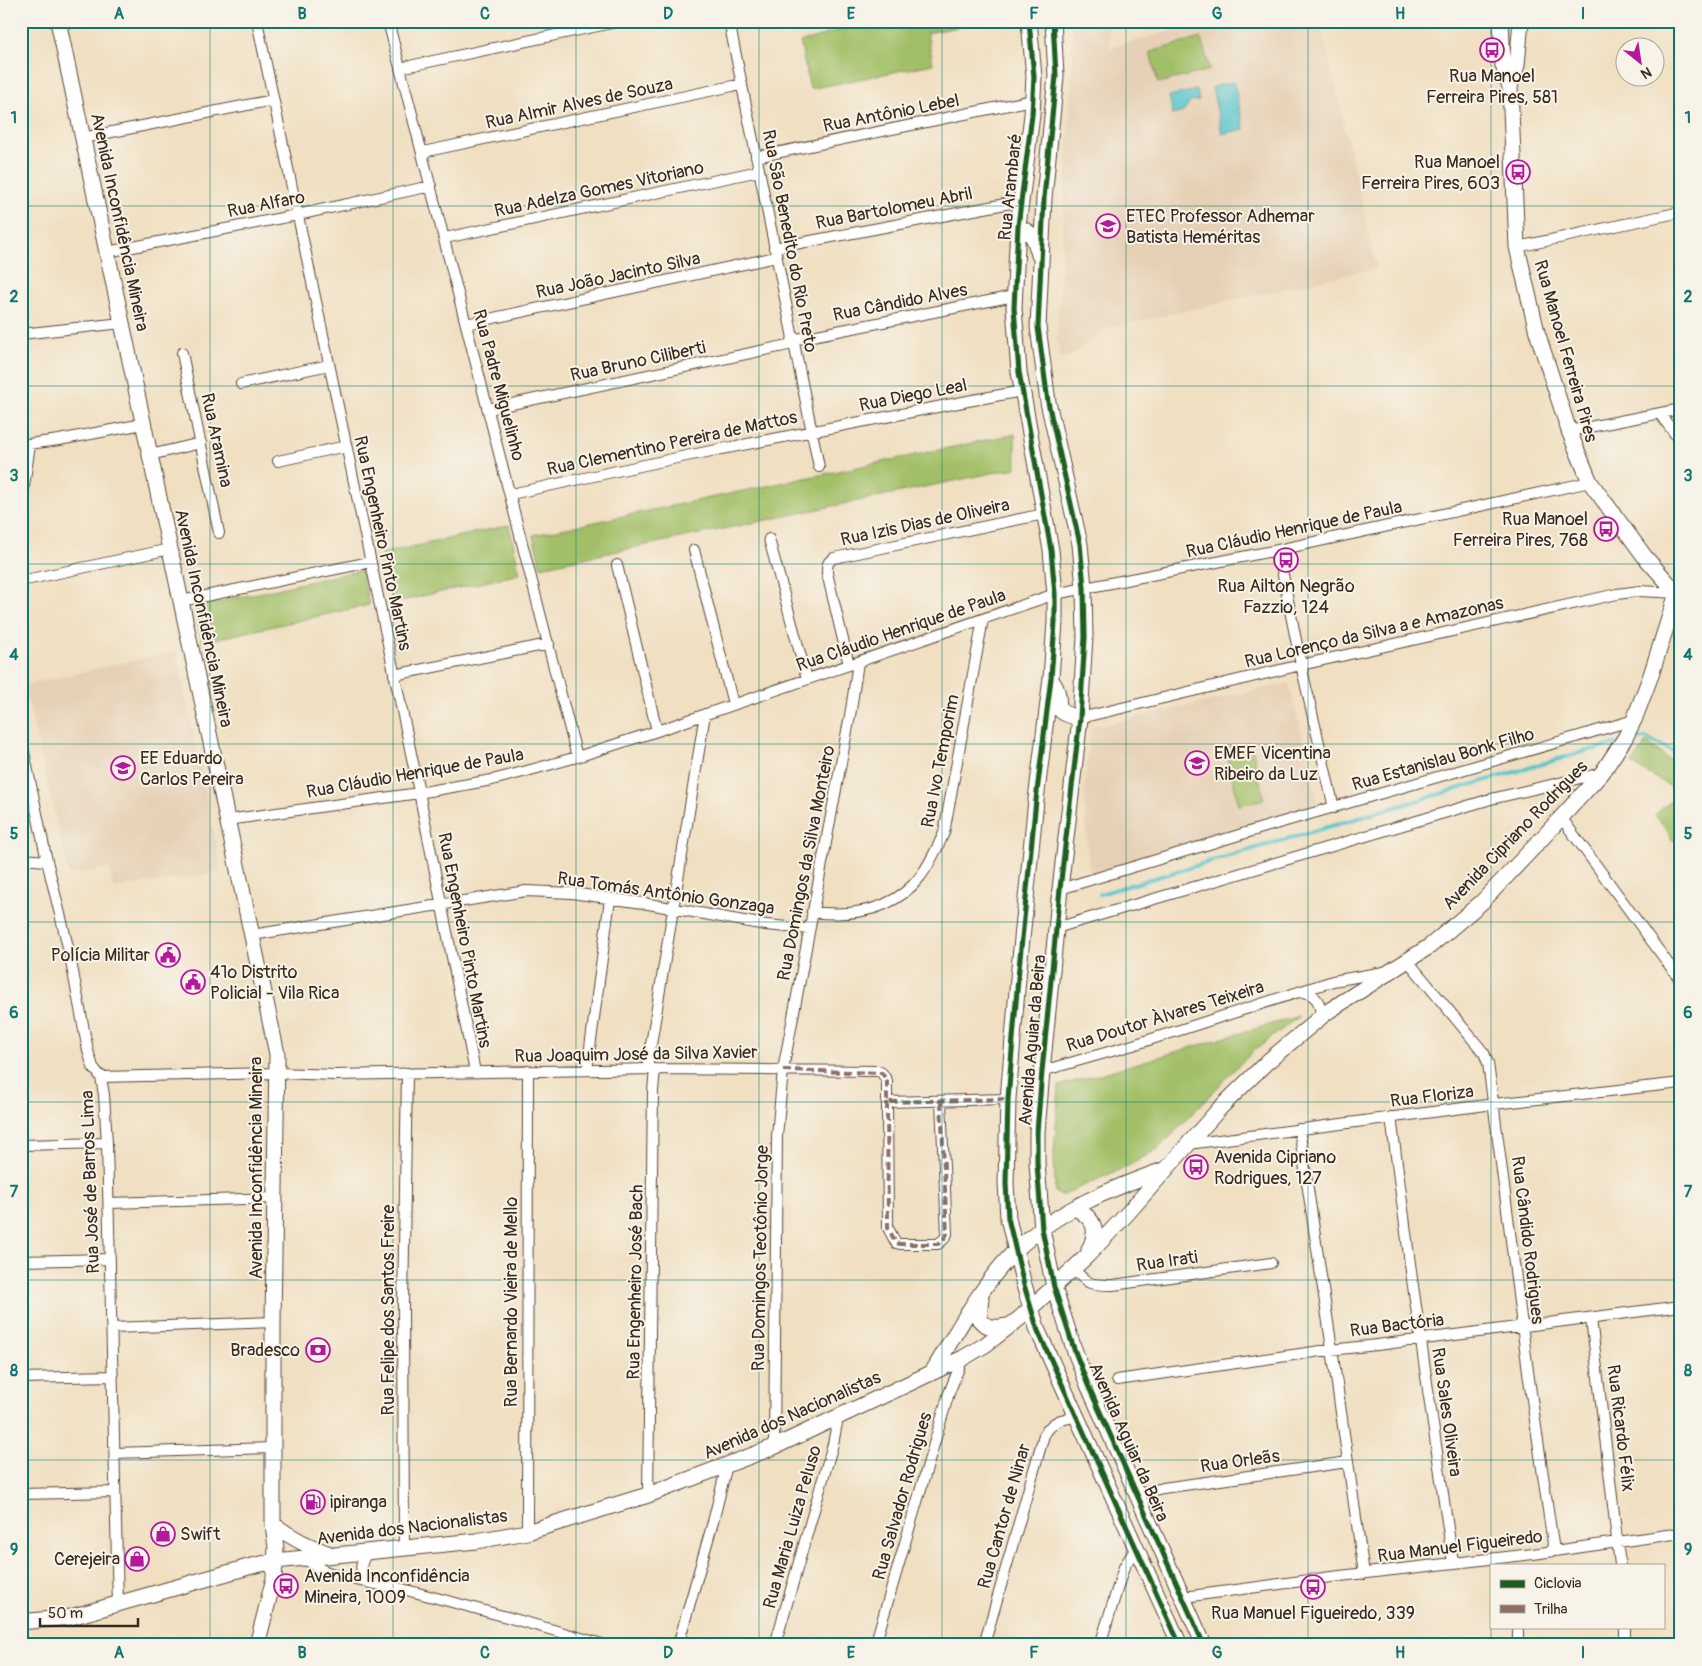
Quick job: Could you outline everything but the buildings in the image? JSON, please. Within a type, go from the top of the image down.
[{"type":"main road","name":"Rua Arambaré","points":[[1029,21],[1034,61],[1033,100],[1020,201],[1014,296],[1019,372],[1051,550],[1055,594]]},
{"type":"main road","name":"Rua Arambaré","points":[[1053,21],[1056,76],[1044,198],[1038,327],[1042,367],[1058,449],[1080,544],[1084,588]]},
{"type":"main road","name":"Rua Manoel Ferreira Pires","points":[[1500,21],[1503,66],[1510,87],[1517,247],[1537,332],[1569,431],[1590,482],[1645,557],[1679,592]]},
{"type":"main road","name":"Rua Manoel Ferreira Pires","points":[[1510,87],[1517,65],[1521,21]]},
{"type":"main road","name":"Avenida Inconfidência Mineira","points":[[58,23],[277,1054],[273,1448],[273,1524],[276,1548],[272,1588],[257,1645]]},
{"type":"main road","points":[[1018,230],[1023,229],[1030,233],[1041,261]]},
{"type":"main road","name":"Avenida Aguiar da Beira","points":[[1084,588],[1085,637],[1080,718],[1060,888],[1037,1132],[1037,1163],[1042,1229],[1054,1287],[1074,1349],[1204,1645]]},
{"type":"main road","name":"Avenida Cipriano Rodrigues","points":[[1031,1309],[1087,1256],[1238,1088],[1319,1019],[1430,946],[1482,902],[1602,773],[1625,738],[1634,720],[1679,592]]},
{"type":"main road","name":"Avenida Aguiar da Beira","points":[[1055,594],[1051,678],[1021,939],[1008,1099],[1006,1184],[1008,1218],[1038,1330],[1180,1645]]},
{"type":"main road","points":[[1051,678],[1056,688],[1059,709],[1064,715],[1080,718]]},
{"type":"main road","points":[[933,1371],[982,1292],[1016,1251],[1042,1229],[1102,1192],[1167,1169]]},
{"type":"main road","points":[[1075,1208],[1091,1219],[1094,1225],[1092,1246],[1087,1256]]},
{"type":"main road","points":[[982,1292],[979,1319],[983,1324],[989,1328],[1000,1328],[1012,1324]]},
{"type":"main road","name":"Avenida dos Nacionalistas","points":[[21,1622],[71,1617],[275,1561],[476,1542],[527,1532],[648,1495],[774,1447],[963,1358],[985,1345],[1031,1309]]},
{"type":"main road","points":[[273,1524],[294,1538],[334,1555]]},
{"type":"street","points":[[58,23],[77,21]]},
{"type":"street","name":"Rua Engenheiro Pinto Martins","points":[[257,21],[419,793],[475,1072]]},
{"type":"street","name":"Rua Padre Miguelinho","points":[[388,21],[577,757]]},
{"type":"street","points":[[400,68],[621,21]]},
{"type":"street","name":"Rua São Benedito do Rio Preto","points":[[729,21],[818,467]]},
{"type":"street","points":[[1677,21],[1681,33]]},
{"type":"street","name":"Rua Almir Alves de Souza","points":[[422,152],[742,84]]},
{"type":"street","points":[[82,138],[273,100]]},
{"type":"street","name":"Rua Antônio Lebel","points":[[756,156],[1033,100]]},
{"type":"street","name":"Rua Adelza Gomes Vitoriano","points":[[445,238],[759,171]]},
{"type":"street","name":"Rua Alfaro","points":[[107,252],[297,215],[431,186]]},
{"type":"street","name":"Rua Bartolomeu Abril","points":[[775,252],[1020,201]]},
{"type":"street","points":[[1517,247],[1681,212]]},
{"type":"street","name":"Rua João Jacinto Silva","points":[[466,324],[775,252]]},
{"type":"street","name":"Rua Cândido Alves","points":[[793,342],[1014,296]]},
{"type":"street","points":[[21,334],[122,323]]},
{"type":"street","name":"Rua Bruno Ciliberti","points":[[489,409],[793,342]]},
{"type":"street","name":"Rua Aramina","points":[[182,353],[219,533]]},
{"type":"street","points":[[241,384],[329,366]]},
{"type":"street","name":"Rua Diego Leal","points":[[811,431],[1022,391]]},
{"type":"street","points":[[1569,431],[1681,410]]},
{"type":"street","points":[[1660,414],[1681,442]]},
{"type":"street","points":[[21,507],[26,444],[143,424]]},
{"type":"street","name":"Rua Clementino Pereira de Mattos","points":[[511,494],[811,431]]},
{"type":"street","points":[[150,455],[201,444]]},
{"type":"street","points":[[278,461],[346,446]]},
{"type":"street","name":"Rua Cláudio Henrique de Paula","points":[[227,820],[419,793],[492,780],[577,757],[1055,594],[1278,550],[1590,482]]},
{"type":"street","name":"Rua Izis Dias de Oliveira","points":[[853,663],[827,573],[827,565],[830,560],[1044,514]]},
{"type":"street","points":[[769,539],[808,679]]},
{"type":"street","points":[[21,581],[170,550]]},
{"type":"street","points":[[694,550],[733,704]]},
{"type":"street","points":[[1278,550],[1301,664],[1334,808]]},
{"type":"street","points":[[181,601],[370,562]]},
{"type":"street","points":[[618,565],[657,730]]},
{"type":"street","name":"Rua Lorenço da Silva a e Amazonas","points":[[1080,718],[1301,664],[1617,594],[1640,591],[1679,592]]},
{"type":"street","name":"Rua Ivo Temporim","points":[[812,912],[835,915],[847,914],[884,905],[920,877],[944,833],[983,619]]},
{"type":"street","points":[[394,675],[549,644]]},
{"type":"street","name":"Rua Domingos da Silva Monteiro","points":[[783,1070],[852,710],[853,663]]},
{"type":"street","name":"Rua Engenheiro José Bach","points":[[648,1495],[653,1091],[651,1069],[672,909],[705,714]]},
{"type":"street","name":"Rua Estanislau Bonk Filho","points":[[1060,888],[1634,720]]},
{"type":"street","name":"Rua José de Barros Lima","points":[[21,738],[47,861],[69,951],[88,1051],[94,1067],[101,1077],[104,1094],[109,1203],[118,1605]]},
{"type":"street","points":[[1056,928],[1491,799],[1602,773]]},
{"type":"street","points":[[1560,816],[1681,981]]},
{"type":"street","points":[[21,859],[47,861]]},
{"type":"street","name":"Rua Tomás Antônio Gonzaga","points":[[252,935],[526,891],[610,899],[766,925],[809,929]]},
{"type":"street","points":[[587,1070],[610,899]]},
{"type":"street","name":"Rua Cândido Rodrigues","points":[[1408,961],[1484,1053],[1488,1063],[1554,1551]]},
{"type":"street","name":"Rua Doutor Àlvares Teixeira","points":[[1042,1071],[1133,1045],[1333,981],[1392,970]]},
{"type":"street","points":[[1298,992],[1312,994],[1317,999],[1321,1012],[1319,1019]]},
{"type":"street","name":"Rua Joaquim José da Silva Xavier","points":[[101,1077],[651,1069],[783,1070]]},
{"type":"street","points":[[783,1070],[882,1073],[887,1081],[888,1102],[888,1228],[896,1243],[900,1244],[938,1244],[944,1240],[947,1234],[941,1102]]},
{"type":"street","name":"Rua Domingos Teotônio Jorge","points":[[774,1447],[777,1136],[783,1070]]},
{"type":"street","name":"Rua Bernardo Vieira de Mello","points":[[527,1532],[528,1071]]},
{"type":"street","name":"Rua Felipe dos Santos Freire","points":[[404,1548],[403,1306],[407,1073]]},
{"type":"street","name":"Rua Floriza","points":[[1188,1144],[1494,1104],[1681,1083]]},
{"type":"street","name":"Avenida Aguiar da Beira","points":[[888,1102],[1008,1099]]},
{"type":"street","name":"Rua Sales Oliveira","points":[[1391,1117],[1420,1339],[1453,1563]]},
{"type":"street","points":[[1299,1129],[1364,1574]]},
{"type":"street","points":[[21,1144],[107,1143]]},
{"type":"street","points":[[109,1203],[276,1198]]},
{"type":"street","points":[[21,1261],[110,1259]]},
{"type":"street","name":"Rua Irati","points":[[1073,1270],[1086,1282],[1095,1285],[1113,1285],[1272,1263]]},
{"type":"street","name":"Rua Bactória","points":[[1118,1380],[1332,1350],[1681,1306]]},
{"type":"street","name":"Rua Ricardo Félix","points":[[1591,1318],[1619,1542],[1620,1564]]},
{"type":"street","points":[[112,1328],[274,1322]]},
{"type":"street","name":"Rua Salvador Rodrigues","points":[[875,1645],[946,1402],[963,1358]]},
{"type":"street","points":[[21,1378],[113,1376]]},
{"type":"street","name":"Rua Cantor de Ninar","points":[[984,1645],[1044,1435],[1049,1426],[1055,1422],[1063,1418],[1076,1416]]},
{"type":"street","name":"Rua Maria Luiza Peluso","points":[[774,1645],[838,1418]]},
{"type":"street","points":[[115,1453],[273,1448]]},
{"type":"street","name":"Rua Orleãs","points":[[1137,1494],[1162,1488],[1348,1462]]},
{"type":"street","points":[[678,1645],[727,1465]]},
{"type":"street","points":[[21,1494],[115,1492]]},
{"type":"street","name":"Rua Manuel Figueiredo","points":[[1184,1598],[1331,1577],[1554,1551],[1681,1533]]},
{"type":"street","points":[[1100,1645],[1124,1567],[1136,1548]]},
{"type":"street","points":[[369,1551],[364,1557],[362,1572],[370,1582]]},
{"type":"street","points":[[305,1558],[312,1566],[349,1578],[404,1589],[606,1645]]},
{"type":"street","points":[[1625,1628],[1625,1645]]},
{"type":"street","points":[[1518,1631],[1518,1645]]},
{"type":"shaded area","points":[[1072,21],[1108,21],[1110,48],[1207,21],[1320,21],[1377,268],[1109,328],[1069,357],[1060,358],[1057,339],[1073,58]]},
{"type":"shaded area","name":"EE Eduardo Carlos Pereira","points":[[176,651],[222,872],[113,888],[110,868],[69,875],[24,685]]},
{"type":"shaded area","name":"EMEF Vicentina Ribeiro da Luz","points":[[1289,683],[1318,803],[1097,872],[1089,872],[1084,792],[1091,728]]},
{"type":"green space","points":[[871,21],[956,21],[958,27],[927,33],[933,64],[810,89],[800,42]]},
{"type":"green space","points":[[1201,38],[1210,70],[1158,83],[1150,52]]},
{"type":"green space","points":[[1015,434],[1016,468],[541,567],[533,535]]},
{"type":"green space","points":[[509,525],[520,574],[392,603],[381,554]]},
{"type":"green space","points":[[361,570],[369,605],[202,642],[196,607]]},
{"type":"green space","points":[[1251,742],[1264,799],[1239,805],[1225,748]]},
{"type":"green space","points":[[1647,742],[1667,758],[1681,766],[1681,847],[1675,839],[1673,841],[1655,815],[1680,792],[1632,764]]},
{"type":"green space","points":[[1299,1016],[1240,1064],[1159,1148],[1132,1164],[1063,1195],[1055,1192],[1054,1153],[1059,1086]]},
{"type":"water","points":[[1234,82],[1244,129],[1222,134],[1212,87]]},
{"type":"water","points":[[1197,90],[1199,101],[1190,102],[1183,112],[1173,115],[1169,96]]},
{"type":"waterway","points":[[1627,742],[1645,738],[1681,755]]},
{"type":"waterway","points":[[1100,894],[1586,751],[1616,744]]},
{"type":"marked path","points":[[783,1070],[882,1073],[887,1081],[887,1102],[1008,1099]]},
{"type":"marked path","points":[[887,1102],[888,1228],[896,1243],[900,1244],[938,1244],[947,1234],[941,1102]]},
{"type":"cycle path","points":[[1029,21],[1034,77],[1032,115],[1018,226],[1014,308],[1019,372],[1051,550],[1055,594],[1055,622],[1051,678],[1036,800],[1018,978],[1008,1099],[1006,1183],[1008,1218],[1024,1285],[1038,1331],[1180,1645]]},
{"type":"cycle path","points":[[1053,21],[1056,76],[1044,198],[1038,327],[1048,402],[1080,544],[1084,588],[1085,637],[1080,718],[1060,889],[1037,1132],[1037,1163],[1042,1229],[1054,1287],[1088,1385],[1204,1645]]},
{"type":"place","name":"Rua Manoel Ferreira Pires, 581","points":[[1492,50]]},
{"type":"place","name":"Rua Manoel Ferreira Pires, 603","points":[[1518,172]]},
{"type":"place","name":"ETEC Professor Adhemar Batista Heméritas","points":[[1108,226]]},
{"type":"place","name":"Rua Manoel Ferreira Pires, 768","points":[[1606,529]]},
{"type":"place","name":"Rua Ailton Negrão Fazzio, 124","points":[[1286,560]]},
{"type":"place","name":"EMEF Vicentina Ribeiro da Luz","points":[[1197,763]]},
{"type":"place","name":"EE Eduardo Carlos Pereira","points":[[123,768]]},
{"type":"place","name":"Polícia Militar","points":[[168,955]]},
{"type":"place","name":"41º Distrito Policial - Vila Rica","points":[[193,982]]},
{"type":"place","name":"Avenida Cipriano Rodrigues, 127","points":[[1196,1167]]},
{"type":"place","name":"Bradesco","points":[[318,1350]]},
{"type":"place","name":"ipiranga","points":[[313,1502]]},
{"type":"place","name":"Swift","points":[[163,1534]]},
{"type":"place","name":"Cerejeira","points":[[137,1559]]},
{"type":"place","name":"Avenida Inconfidência Mineira, 1009","points":[[286,1586]]},
{"type":"place","name":"Rua Manuel Figueiredo, 339","points":[[1313,1587]]}]
